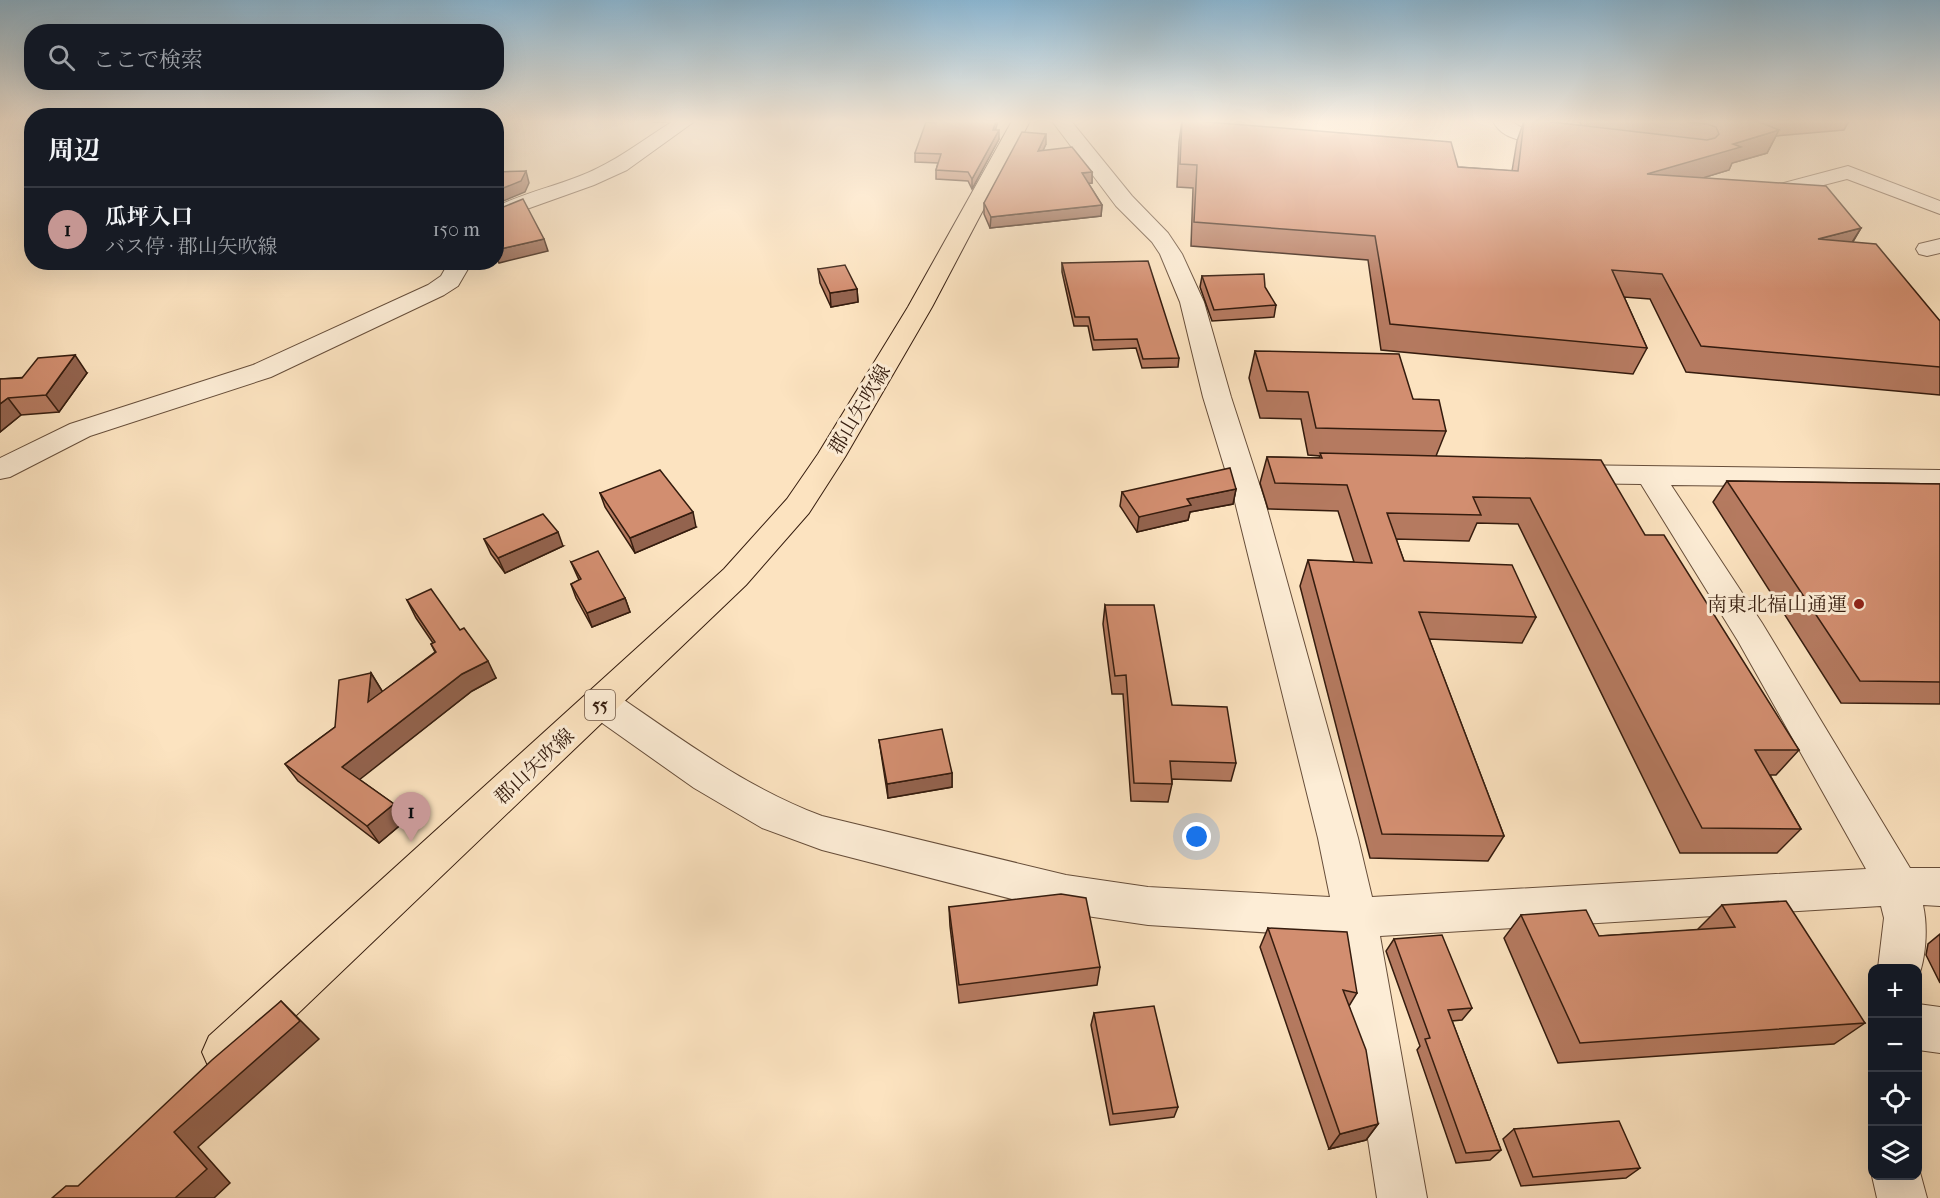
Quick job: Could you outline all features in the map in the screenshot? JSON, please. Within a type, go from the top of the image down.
[{"type":"main road","name":"郡山矢吹線","points":[[204,1071],[735,577],[798,506],[831,457],[920,308],[991,177]]},
{"type":"street","points":[[504,212],[516,205],[596,177]]},
{"type":"street","points":[[1104,177],[1160,238],[1171,254],[1192,302],[1217,397],[1251,466],[1355,918],[1402,1198]]},
{"type":"street","points":[[1751,197],[1829,177]]},
{"type":"street","points":[[1861,177],[1940,208]]},
{"type":"street","points":[[0,470],[80,430],[262,371],[436,290],[450,281],[456,270]]},
{"type":"street","points":[[1533,473],[1940,479]]},
{"type":"street","points":[[1650,476],[1750,632],[1898,886],[1905,918],[1900,964]]},
{"type":"street","points":[[601,703],[708,777],[776,816],[822,833],[1066,894],[1148,906],[1355,918],[1898,886],[1940,887]]},
{"type":"street","points":[[1922,1028],[1940,1030]]},
{"type":"street","points":[[1898,1180],[1902,1198]]},
{"type":"building","points":[[504,177],[523,177],[521,181],[504,188]]},
{"type":"building","points":[[998,177],[1084,177],[1102,205],[991,217],[984,203]]},
{"type":"building","points":[[1196,177],[1690,177],[1826,186],[1861,228],[1818,239],[1876,244],[1940,321],[1940,367],[1701,346],[1662,274],[1612,270],[1647,348],[1390,324],[1375,236],[1194,222]]},
{"type":"building","points":[[523,199],[544,239],[504,248],[504,207]]},
{"type":"building","points":[[1148,261],[1179,358],[1143,359],[1137,339],[1094,340],[1089,317],[1075,317],[1062,263]]},
{"type":"building","points":[[845,265],[857,289],[830,293],[818,269]]},
{"type":"building","points":[[1264,274],[1265,287],[1276,305],[1214,310],[1202,276]]},
{"type":"building","points":[[1255,351],[1399,354],[1413,399],[1439,400],[1446,431],[1316,428],[1308,392],[1267,391]]},
{"type":"building","points":[[75,355],[46,395],[8,398],[0,404],[0,379],[22,378],[38,358]]},
{"type":"building","points":[[1320,453],[1601,460],[1645,535],[1664,535],[1799,750],[1755,750],[1801,829],[1702,828],[1530,498],[1473,497],[1481,515],[1387,513],[1404,561],[1512,565],[1536,617],[1419,612],[1504,836],[1382,834],[1308,560],[1372,563],[1347,485],[1275,483],[1267,457],[1322,458]]},
{"type":"building","points":[[1230,468],[1236,489],[1187,499],[1191,505],[1139,517],[1122,492]]},
{"type":"building","points":[[660,470],[693,512],[630,538],[600,493]]},
{"type":"building","name":"南東北福山通運","points":[[1727,481],[1940,484],[1940,682],[1860,681]]},
{"type":"building","points":[[543,514],[558,532],[498,558],[484,539]]},
{"type":"building","points":[[598,551],[625,598],[587,613],[571,584],[581,579],[571,562]]},
{"type":"building","points":[[431,589],[460,630],[464,628],[488,661],[462,674],[342,767],[394,804],[367,826],[285,764],[335,727],[339,680],[371,673],[368,702],[436,652],[431,644],[435,642],[407,600]]},
{"type":"building","points":[[1105,605],[1154,605],[1172,705],[1227,707],[1236,763],[1170,761],[1172,784],[1134,783],[1126,675],[1115,676]]},
{"type":"building","points":[[942,729],[952,773],[887,784],[879,740]]},
{"type":"building","points":[[1061,894],[1086,898],[1100,967],[959,985],[949,907]]},
{"type":"building","points":[[1786,901],[1865,1023],[1580,1043],[1521,915],[1586,910],[1599,936],[1735,927],[1722,905]]},
{"type":"building","points":[[1268,928],[1347,932],[1357,993],[1343,990],[1366,1050],[1378,1124],[1340,1134]]},
{"type":"building","points":[[1442,935],[1472,1008],[1448,1010],[1501,1150],[1466,1153],[1425,1039],[1430,1038],[1394,939]]},
{"type":"building","points":[[281,1001],[300,1021],[174,1132],[207,1169],[175,1198],[52,1198],[66,1186],[78,1186],[212,1060]]},
{"type":"building","points":[[1154,1006],[1178,1107],[1113,1114],[1094,1013]]},
{"type":"building","points":[[1619,1121],[1640,1168],[1533,1177],[1514,1129]]},
{"type":"place","name":"南東北福山通運","points":[[1859,604]]},
{"type":"place","name":"瓜坪入口","points":[[411,842]]}]
